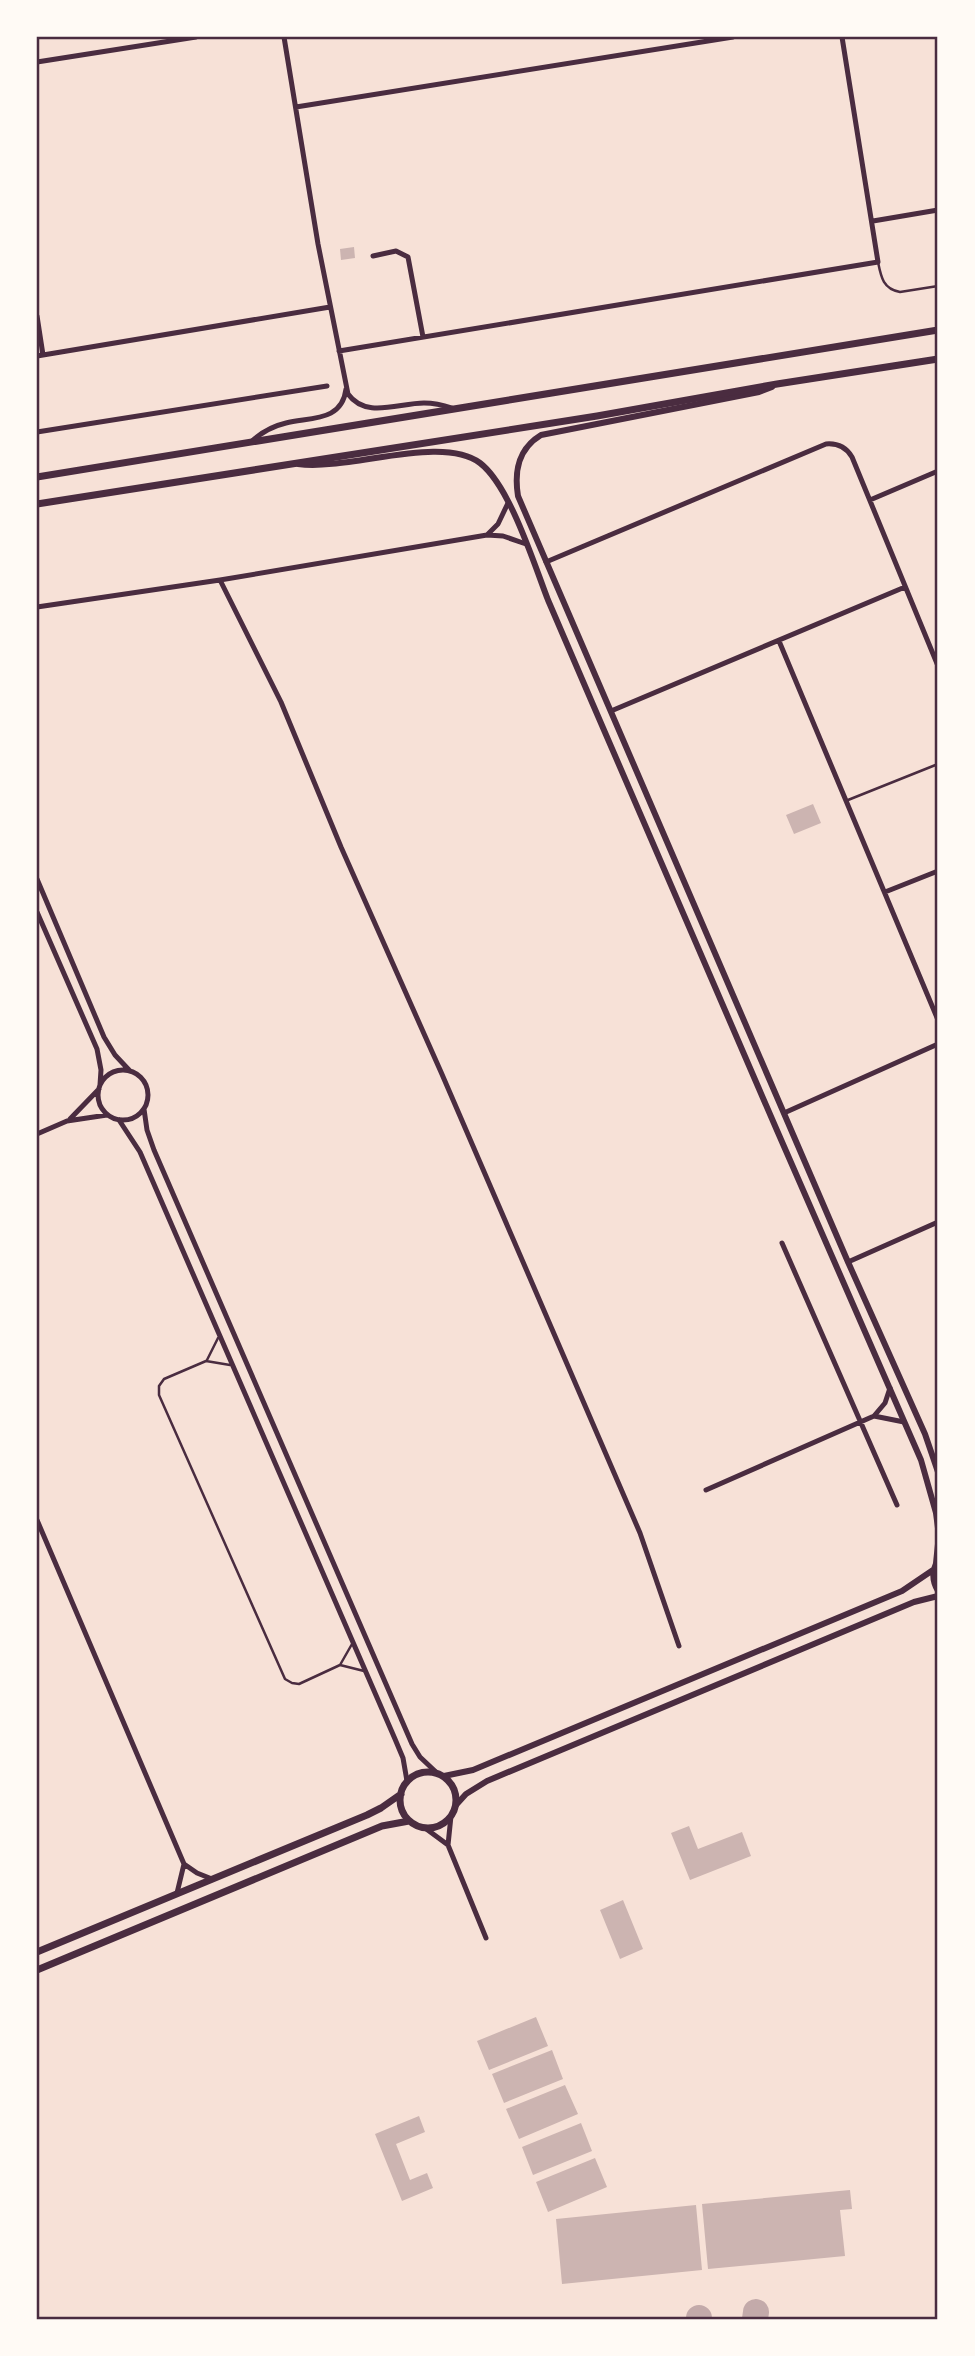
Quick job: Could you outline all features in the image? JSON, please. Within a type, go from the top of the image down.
[{"type":"main road","points":[[37,477],[938,330]]},
{"type":"main road","points":[[37,504],[583,419],[777,384],[938,359]]},
{"type":"main road","points":[[37,1970],[382,1826],[409,1821],[425,1828],[443,1824],[456,1805],[456,1792],[440,1774],[418,1773],[407,1781],[401,1794],[401,1808],[409,1821]]},
{"type":"main road","points":[[37,1952],[374,1812],[401,1794]]},
{"type":"street","points":[[37,62],[196,37]]},
{"type":"street","points":[[284,37],[346,389],[355,402],[369,408],[426,402],[453,409]]},
{"type":"street","points":[[296,107],[733,37]]},
{"type":"street","points":[[339,351],[878,262],[842,37]]},
{"type":"street","points":[[873,221],[938,210]]},
{"type":"street","points":[[373,256],[396,251],[408,257],[423,337]]},
{"type":"street","points":[[37,316],[40,356],[330,307]]},
{"type":"street","points":[[777,384],[751,393],[554,431],[532,440],[519,461],[516,484],[521,507],[925,1434],[938,1472]]},
{"type":"street","points":[[37,432],[327,386]]},
{"type":"street","points":[[251,442],[276,426],[331,414],[342,403],[346,389]]},
{"type":"street","points":[[546,562],[826,444],[838,445],[849,452],[938,666]]},
{"type":"street","points":[[289,463],[329,466],[430,451],[455,451],[470,456],[489,471],[508,503],[526,544],[890,1388],[920,1460],[938,1528]]},
{"type":"street","points":[[870,500],[938,471]]},
{"type":"street","points":[[487,535],[498,524],[508,503]]},
{"type":"street","points":[[37,607],[220,580],[487,535],[503,536],[526,544]]},
{"type":"street","points":[[220,580],[281,702],[341,847],[635,1521],[679,1646]]},
{"type":"street","points":[[611,711],[905,587]]},
{"type":"street","points":[[779,641],[938,1020]]},
{"type":"street","points":[[885,892],[938,871]]},
{"type":"street","points":[[37,879],[104,1037],[115,1055],[130,1071]]},
{"type":"street","points":[[37,912],[97,1049],[100,1063],[99,1103],[107,1115],[118,1120],[140,1152],[354,1641],[401,1752],[407,1781]]},
{"type":"street","points":[[784,1113],[938,1044]]},
{"type":"street","points":[[67,1121],[100,1087],[105,1078],[116,1071],[137,1074],[147,1086],[144,1109],[154,1150],[412,1744],[420,1757],[440,1774],[473,1770],[902,1591],[936,1564]]},
{"type":"street","points":[[118,1120],[137,1116],[144,1109]]},
{"type":"street","points":[[37,1134],[67,1121],[107,1115]]},
{"type":"street","points":[[848,1262],[938,1223]]},
{"type":"street","points":[[782,1243],[898,1505]]},
{"type":"street","points":[[706,1490],[874,1416],[885,1404],[890,1388]]},
{"type":"street","points":[[874,1416],[904,1422]]},
{"type":"street","points":[[37,1520],[184,1864],[212,1879]]},
{"type":"street","points":[[456,1805],[466,1794],[487,1781],[938,1594],[933,1578],[938,1544]]},
{"type":"street","points":[[451,1816],[448,1846],[486,1938]]},
{"type":"street","points":[[425,1828],[448,1846]]},
{"type":"street","points":[[177,1893],[184,1864]]},
{"type":"lane","points":[[878,262],[881,279],[894,291],[938,286]]},
{"type":"lane","points":[[845,801],[938,764]]},
{"type":"lane","points":[[206,1361],[219,1335]]},
{"type":"lane","points":[[233,1365],[206,1361],[164,1379],[159,1386],[159,1395],[285,1679],[299,1684],[340,1665],[354,1641]]},
{"type":"lane","points":[[340,1665],[366,1672]]},
{"type":"building","points":[[354,247],[355,258],[341,260],[340,249]]},
{"type":"building","points":[[813,804],[821,823],[794,834],[786,815]]},
{"type":"building","points":[[689,1826],[698,1849],[742,1832],[751,1856],[690,1880],[671,1833]]},
{"type":"building","points":[[623,1900],[643,1949],[620,1959],[600,1910]]},
{"type":"building","points":[[536,2017],[548,2046],[489,2070],[477,2041]]},
{"type":"building","points":[[552,2050],[563,2079],[504,2103],[492,2074]]},
{"type":"building","points":[[565,2085],[578,2114],[519,2139],[506,2109]]},
{"type":"building","points":[[419,2116],[425,2132],[396,2144],[410,2180],[427,2173],[433,2188],[402,2201],[375,2134]]},
{"type":"building","points":[[581,2123],[592,2151],[533,2175],[522,2147]]},
{"type":"building","points":[[595,2158],[607,2187],[548,2212],[536,2182]]},
{"type":"building","points":[[850,2190],[852,2209],[840,2210],[845,2256],[708,2269],[702,2204]]},
{"type":"building","points":[[696,2205],[702,2270],[562,2284],[556,2219]]},
{"type":"taxiway","points":[[755,2319],[756,2312]]}]
